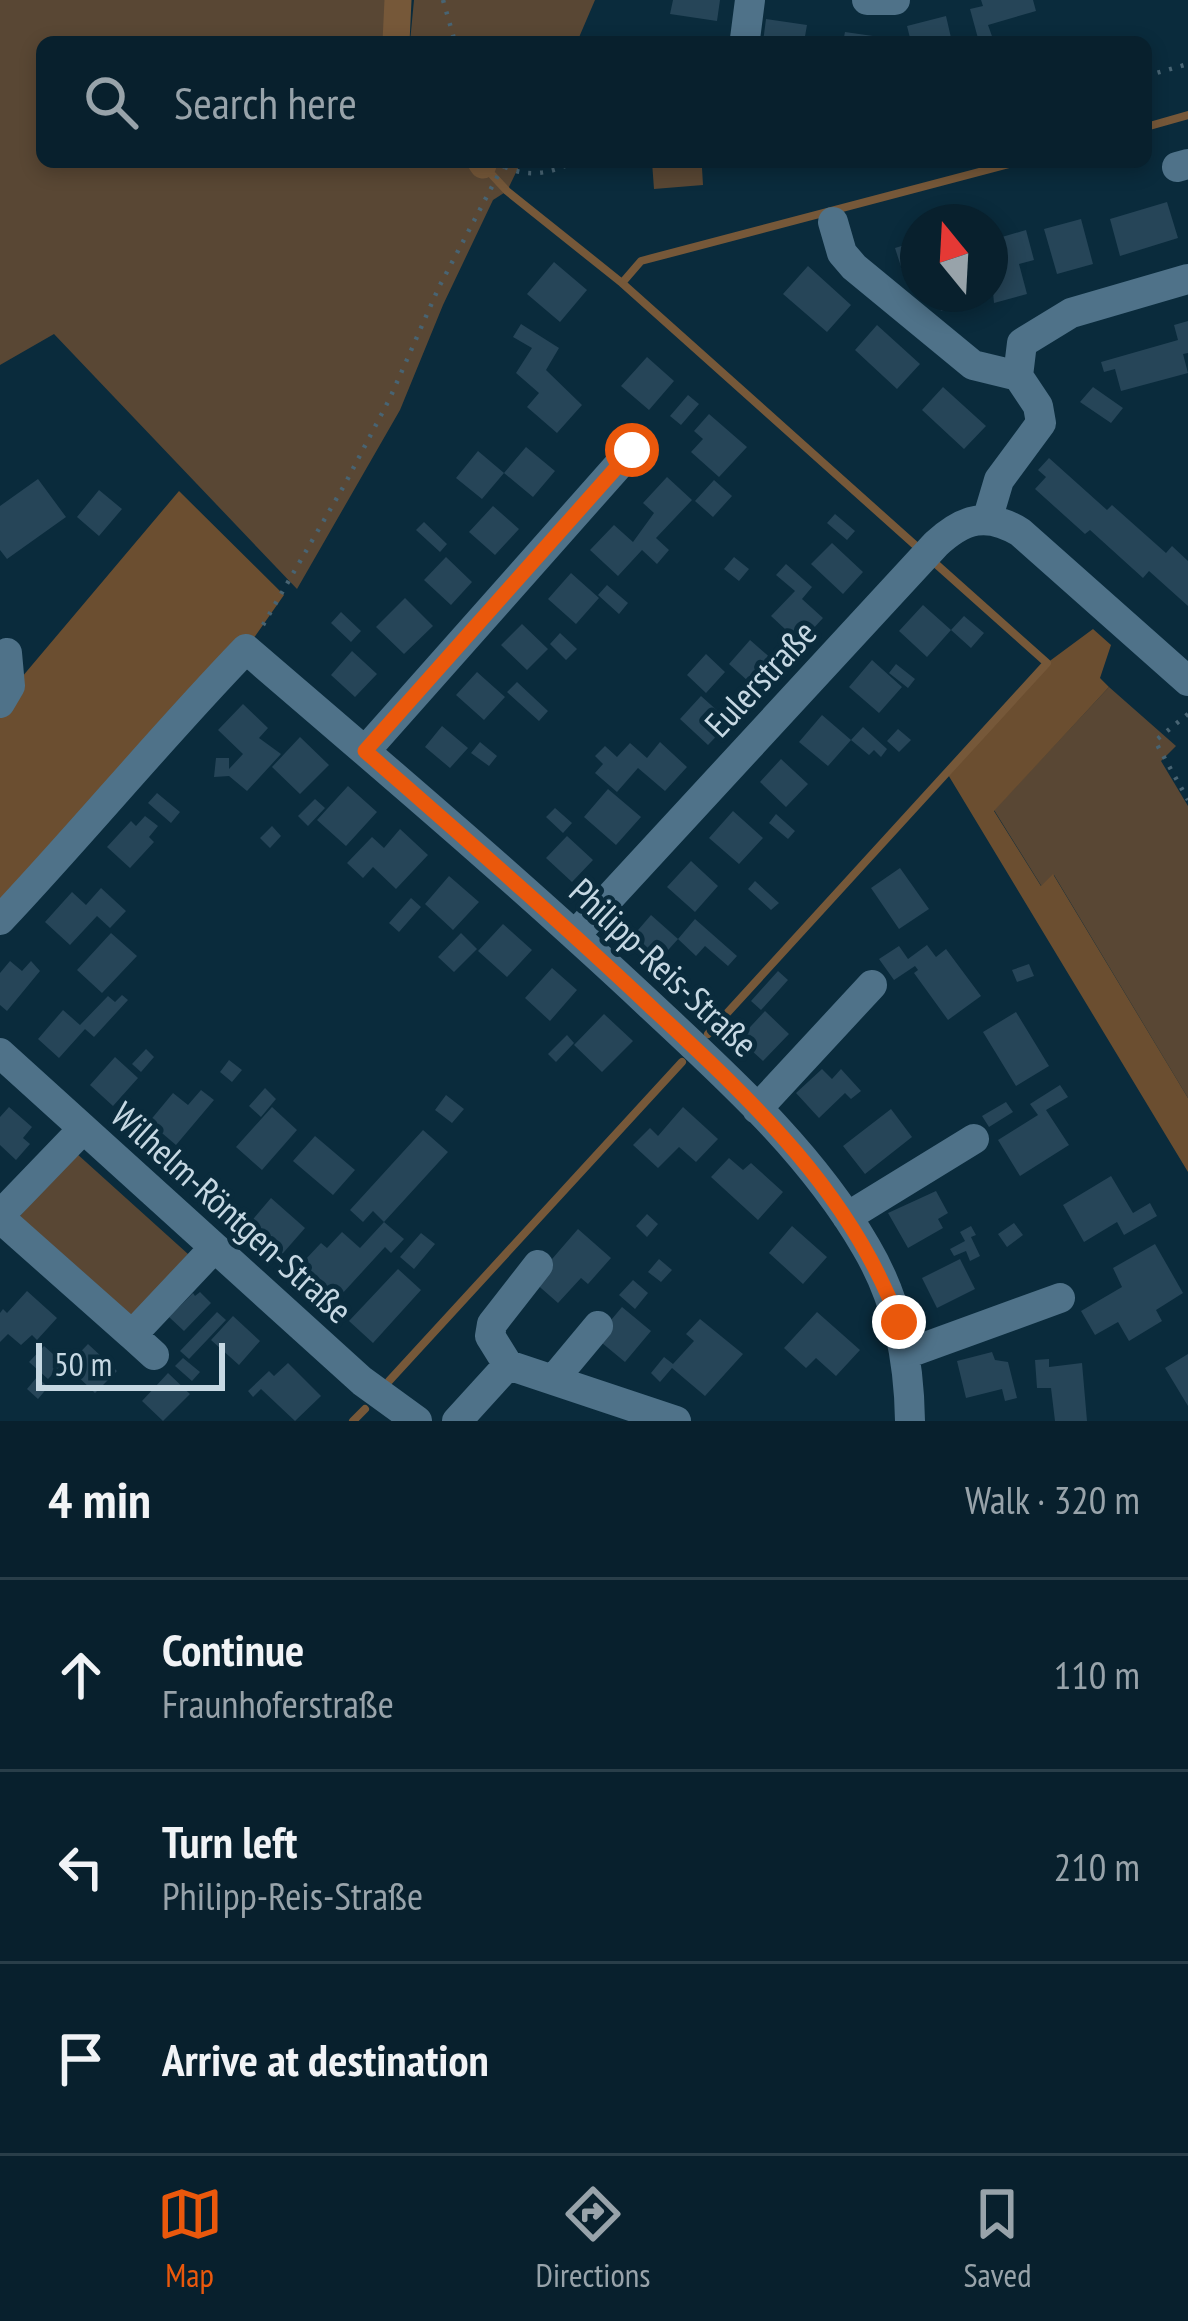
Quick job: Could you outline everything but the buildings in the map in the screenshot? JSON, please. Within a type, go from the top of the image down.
[{"type":"street","points":[[745,36],[750,0]]},
{"type":"street","points":[[867,0],[896,0]]},
{"type":"street","points":[[833,222],[842,254],[907,312],[974,365],[1018,376]]},
{"type":"street","points":[[1188,279],[1071,313],[1022,343],[1018,376],[1038,406],[1040,423],[999,480],[988,517],[1020,532],[1188,681]]},
{"type":"street","points":[[365,751],[632,450]]},
{"type":"street","name":"Eulerstraße","points":[[575,935],[930,551],[952,529],[988,517]]},
{"type":"street","points":[[0,920],[246,649]]},
{"type":"street","name":"Philipp-Reis-Straße","points":[[246,649],[575,935],[793,1146],[848,1216],[883,1278],[906,1354],[910,1421]]},
{"type":"street","points":[[0,703],[10,686],[7,653]]},
{"type":"street","points":[[757,1109],[872,985]]},
{"type":"street","name":"Wilhelm-Röntgen-Straße","points":[[0,1053],[362,1381],[417,1421]]},
{"type":"street","points":[[82,1130],[0,1216],[143,1345],[214,1248]]},
{"type":"street","points":[[848,1216],[974,1139]]},
{"type":"street","points":[[538,1265],[492,1324],[490,1336],[508,1365],[676,1421]]},
{"type":"street","points":[[906,1354],[1060,1298]]},
{"type":"street","points":[[553,1380],[598,1326]]},
{"type":"street","points":[[457,1421],[508,1365]]},
{"type":"path","points":[[443,0],[452,36]]},
{"type":"path","points":[[1152,74],[1188,64]]},
{"type":"path","points":[[246,649],[284,595],[345,484],[488,188],[503,168]]},
{"type":"path","points":[[508,168],[530,174],[562,168]]},
{"type":"path","points":[[1188,714],[1155,742],[1188,800]]},
{"type":"shaded area","points":[[0,0],[398,0],[396,36],[36,36],[36,168],[486,168],[500,183],[491,168],[518,168],[507,191],[493,200],[400,410],[297,589],[54,334],[0,365]]},
{"type":"shaded area","points":[[414,0],[595,0],[580,36],[411,36]]},
{"type":"shaded area","points":[[652,168],[702,168],[703,185],[654,189]]},
{"type":"shaded area","points":[[179,491],[284,595],[246,649],[0,920],[0,703]]},
{"type":"shaded area","points":[[1093,629],[1111,645],[1100,678],[1109,687],[994,811],[1041,886],[1053,874],[1188,1098],[1188,1172],[947,773],[1047,663]]},
{"type":"shaded area","points":[[1109,687],[1176,746],[1161,761],[1188,806],[1188,1098],[1054,875],[1042,887],[994,810]]},
{"type":"shaded area","points":[[76,1153],[188,1254],[130,1318],[19,1217]]},
{"type":"waterway","points":[[396,36],[398,0]]},
{"type":"waterway","points":[[1152,125],[1188,115]]},
{"type":"waterway","points":[[486,168],[507,191],[622,283],[641,261],[994,168]]},
{"type":"waterway","points":[[622,283],[915,545]]},
{"type":"waterway","points":[[708,1034],[1047,663],[936,564]]},
{"type":"waterway","points":[[389,1381],[682,1062]]},
{"type":"waterway","points":[[353,1421],[365,1409]]},
{"type":"route","points":[[632,450],[365,751],[575,935],[793,1146],[868,1249],[899,1322]]}]
